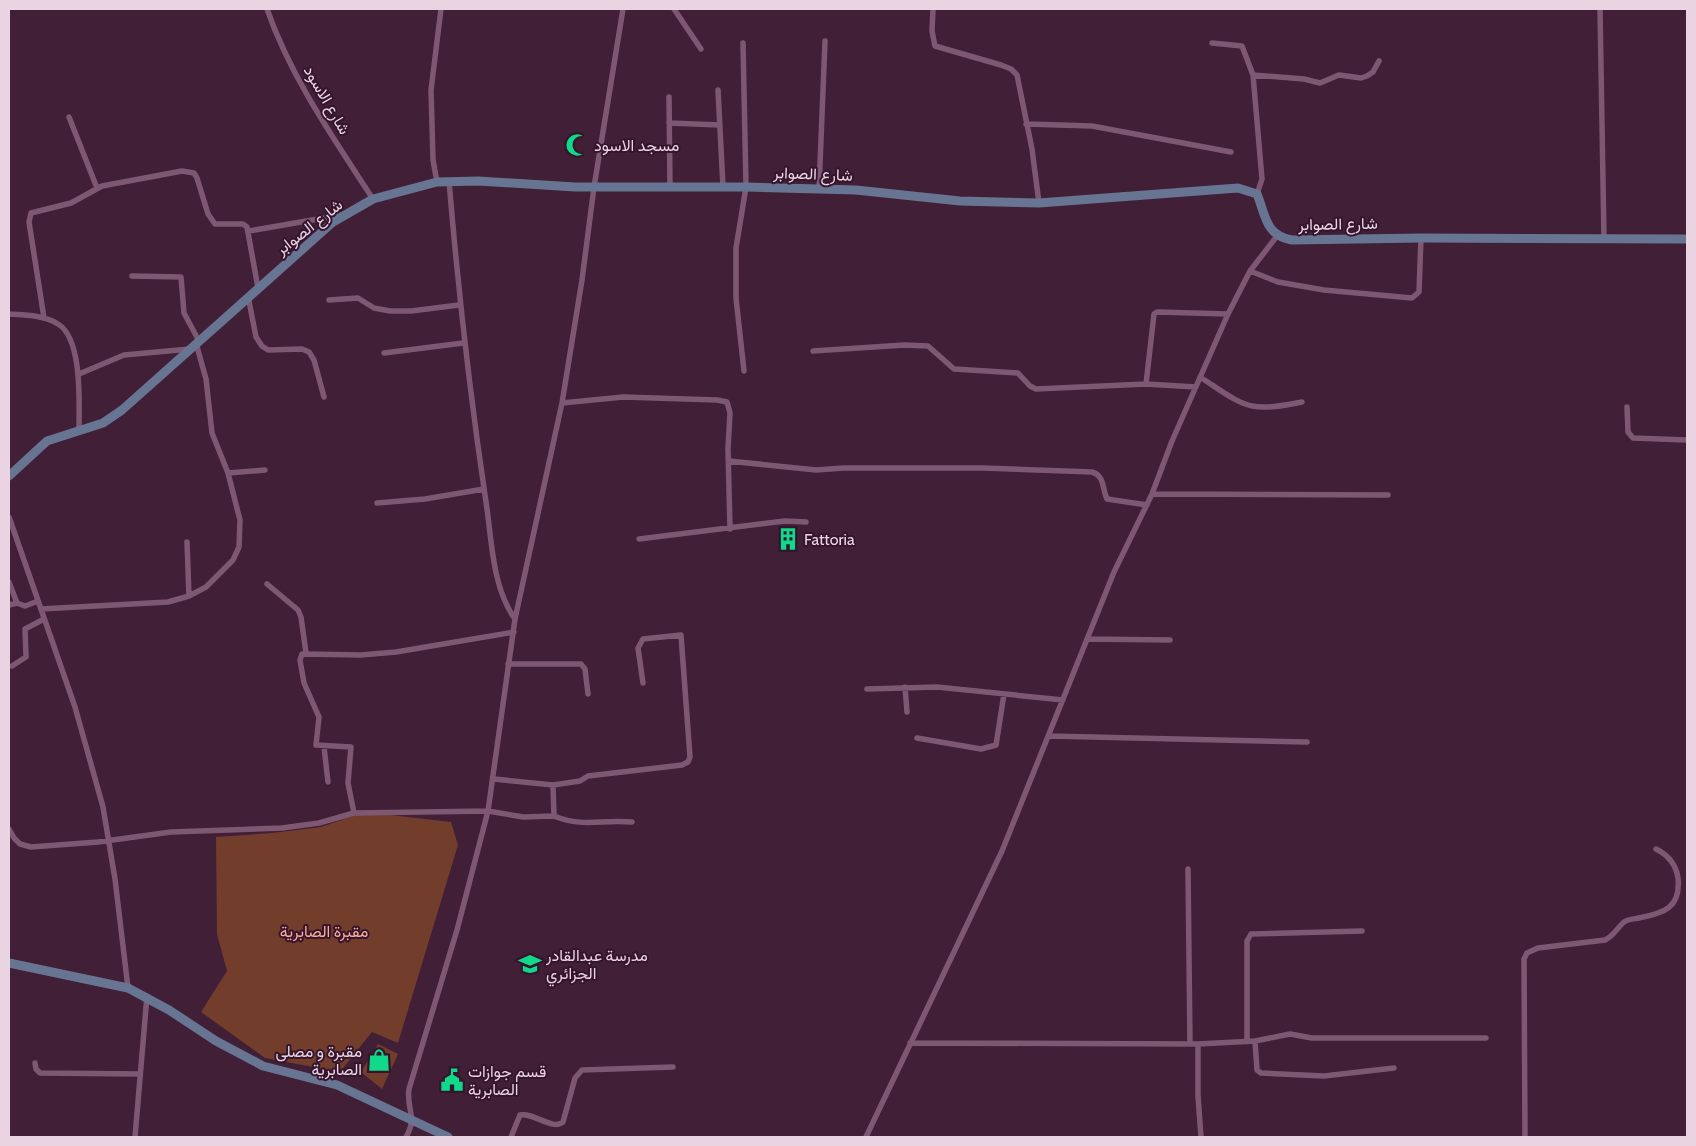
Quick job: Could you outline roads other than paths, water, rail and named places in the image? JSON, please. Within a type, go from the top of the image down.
[{"type":"street","name":"شارع الاسود","points":[[267,9],[283,50],[373,199]]},
{"type":"street","points":[[437,182],[433,160],[431,90],[441,9]]},
{"type":"street","points":[[406,1137],[413,1125],[408,1097],[409,1089],[457,930],[488,811],[515,619],[562,403],[623,9]]},
{"type":"street","points":[[674,9],[701,49]]},
{"type":"street","points":[[933,9],[933,41],[935,46],[1001,65],[1011,69],[1017,75],[1039,202]]},
{"type":"street","points":[[1600,9],[1604,239]]},
{"type":"street","points":[[819,189],[825,41]]},
{"type":"street","points":[[743,43],[746,187],[736,248],[736,298],[744,371]]},
{"type":"street","points":[[1212,43],[1242,46],[1253,75],[1262,179],[1257,194]]},
{"type":"street","points":[[1253,75],[1304,78],[1320,83],[1339,75],[1361,78],[1367,76],[1373,72],[1379,61]]},
{"type":"street","points":[[718,90],[723,187]]},
{"type":"street","points":[[669,97],[670,187]]},
{"type":"street","points":[[69,117],[97,188]]},
{"type":"street","points":[[670,123],[720,125]]},
{"type":"street","points":[[1026,124],[1092,126],[1230,152]]},
{"type":"street","points":[[44,318],[29,222],[31,213],[71,203],[97,188],[190,171],[197,178],[211,221],[220,225],[243,224],[249,231],[258,288]]},
{"type":"street","points":[[449,181],[463,343],[484,489],[502,597],[515,619]]},
{"type":"street","name":"شارع الصوابر","points":[[9,476],[47,441],[104,423],[122,410],[248,296],[346,214],[373,199],[437,182],[594,187],[819,189],[960,201],[1039,202],[1224,187],[1248,190],[1257,194],[1267,223],[1277,236],[1292,240],[1421,238],[1687,239]]},
{"type":"street","points":[[249,231],[346,214]]},
{"type":"street","points":[[866,1137],[1002,851],[1114,572],[1152,494],[1172,441],[1228,314],[1250,271],[1277,236]]},
{"type":"street","points":[[1250,271],[1278,282],[1324,290],[1412,298],[1419,292],[1421,238]]},
{"type":"street","points":[[41,609],[151,604],[189,596],[206,587],[220,575],[233,560],[239,547],[240,520],[228,473],[212,433],[206,379],[184,313],[181,277],[132,276]]},
{"type":"street","points":[[248,296],[256,337],[262,346],[268,350],[302,349],[309,352],[314,360],[324,397]]},
{"type":"street","points":[[329,300],[358,298],[374,308],[390,311],[411,311],[459,304]]},
{"type":"street","points":[[1146,384],[1154,314],[1157,312],[1228,314]]},
{"type":"street","points":[[9,314],[44,318],[62,328],[76,358],[79,430]]},
{"type":"street","points":[[384,352],[463,343]]},
{"type":"street","points":[[78,374],[124,355],[195,344]]},
{"type":"street","points":[[813,351],[904,345],[928,346],[954,368],[1018,373],[1030,386],[1036,388],[1146,384],[1196,387]]},
{"type":"street","points":[[1200,378],[1238,402],[1252,407],[1266,408],[1302,402]]},
{"type":"street","points":[[562,403],[623,397],[723,400],[727,402],[730,413],[730,529]]},
{"type":"street","points":[[1628,407],[1628,432],[1633,438],[1687,440]]},
{"type":"street","points":[[729,461],[816,470],[983,468],[1092,472],[1098,474],[1101,478],[1107,500],[1147,505]]},
{"type":"street","points":[[228,473],[265,470]]},
{"type":"street","points":[[377,502],[424,500],[484,489]]},
{"type":"street","points":[[1152,494],[1388,495]]},
{"type":"street","points":[[9,517],[76,708],[110,840],[128,988]]},
{"type":"street","points":[[639,539],[785,521],[806,522]]},
{"type":"street","points":[[187,542],[189,596]]},
{"type":"street","points":[[9,582],[17,603]]},
{"type":"street","points":[[267,584],[298,610],[301,617],[306,653]]},
{"type":"street","points":[[9,605],[17,603],[25,606],[38,602]]},
{"type":"street","points":[[12,666],[26,657],[25,629],[44,619]]},
{"type":"street","points":[[354,813],[348,783],[351,747],[324,747],[316,745],[318,712],[304,683],[300,660],[302,654],[361,655],[404,651],[514,632]]},
{"type":"street","points":[[494,779],[553,785],[580,781],[588,776],[682,765],[688,762],[690,757],[681,635],[643,639],[638,648],[643,683]]},
{"type":"street","points":[[1087,639],[1170,640]]},
{"type":"street","points":[[508,664],[581,664],[585,669],[588,694]]},
{"type":"street","points":[[905,687],[907,712]]},
{"type":"street","points":[[867,690],[937,687],[1063,700]]},
{"type":"street","points":[[917,738],[981,749],[996,745],[1004,694]]},
{"type":"street","points":[[1049,736],[1307,742]]},
{"type":"street","points":[[324,747],[328,782]]},
{"type":"street","points":[[553,785],[554,816]]},
{"type":"street","points":[[9,829],[20,844],[32,847],[171,832],[296,827],[354,813],[488,811],[524,817],[554,816],[576,824],[599,821],[632,822]]},
{"type":"street","points":[[1525,1137],[1524,959],[1526,953],[1538,948],[1605,940],[1611,937],[1624,922],[1655,914],[1672,905],[1677,900],[1679,892],[1675,868],[1671,860],[1656,849]]},
{"type":"street","points":[[1188,869],[1190,1044]]},
{"type":"street","points":[[1247,1042],[1247,941],[1252,934],[1362,931]]},
{"type":"street","points":[[9,963],[128,988],[147,996],[216,1041],[263,1066],[337,1085],[448,1137]]},
{"type":"street","points":[[135,1137],[147,996]]},
{"type":"street","points":[[910,1043],[1198,1044],[1247,1042],[1290,1034],[1312,1038],[1486,1038]]},
{"type":"street","points":[[1255,1041],[1258,1070],[1261,1073],[1324,1076],[1394,1068]]},
{"type":"street","points":[[1198,1044],[1198,1096],[1202,1137]]},
{"type":"street","points":[[36,1063],[36,1069],[40,1073],[140,1074]]},
{"type":"street","points":[[511,1137],[520,1114],[556,1125],[563,1122],[575,1078],[582,1070],[673,1068]]},
{"type":"place","name":"مسجد الاسود","points":[[577,145]]},
{"type":"place","name":"Fattoria","points":[[788,539]]},
{"type":"place","name":"مدرسة عبدالقادر الجزائري","points":[[530,964]]},
{"type":"place","name":"مقبرة و مصلى الصابرية","points":[[379,1060]]},
{"type":"place","name":"قسم جوازات الصابرية","points":[[452,1080]]},
{"type":"park label","name":"مقبرة الصابرية","points":[[324,931]]}]
